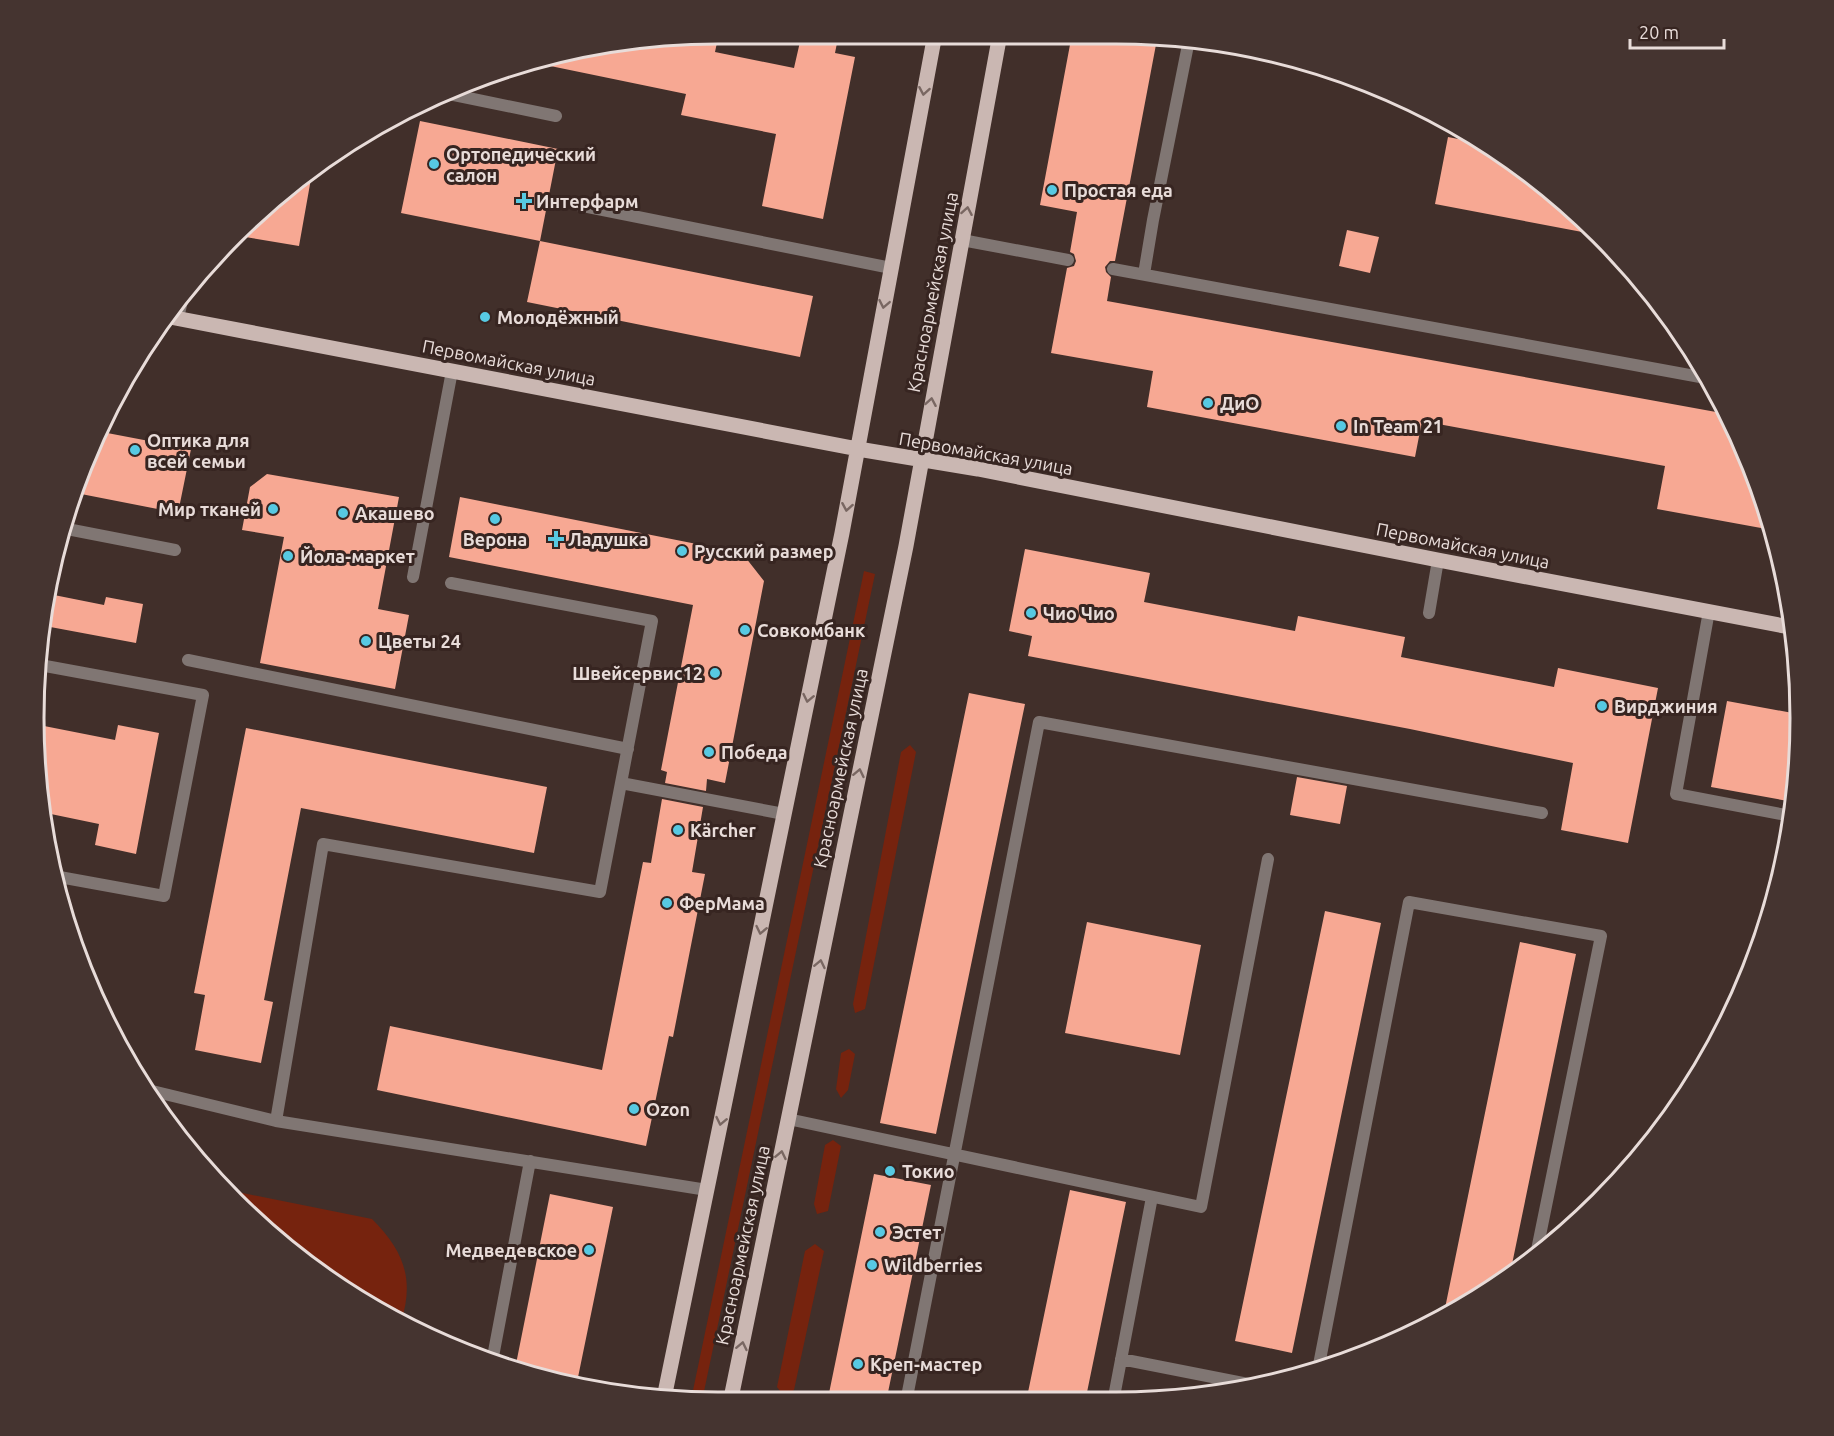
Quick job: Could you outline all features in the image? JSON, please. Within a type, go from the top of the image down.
[{"type":"main road","points":[[666,1390],[858,449],[932,44]]},
{"type":"main road","name":"Красноармейская улица","points":[[732,1392],[906,546],[998,44]]},
{"type":"main road","name":"Первомайская улица","points":[[176,317],[1784,626]]},
{"type":"lane","points":[[1144,274],[1188,48]]},
{"type":"lane","points":[[458,96],[556,116]]},
{"type":"lane","points":[[578,205],[891,268]]},
{"type":"lane","points":[[962,240],[1068,260]]},
{"type":"lane","points":[[1113,269],[1697,376]]},
{"type":"lane","points":[[413,577],[452,371]]},
{"type":"lane","points":[[70,530],[175,550]]},
{"type":"lane","points":[[1429,613],[1438,560]]},
{"type":"lane","points":[[276,1121],[322,844],[600,892],[652,621],[451,583]]},
{"type":"lane","points":[[1709,611],[1676,794],[1784,815]]},
{"type":"lane","points":[[188,660],[628,749]]},
{"type":"lane","points":[[46,665],[203,695],[164,896],[62,878]]},
{"type":"lane","points":[[908,1392],[1039,722],[1542,813]]},
{"type":"lane","points":[[621,783],[784,814]]},
{"type":"lane","points":[[788,1119],[1201,1207],[1268,859]]},
{"type":"lane","points":[[1320,1361],[1409,902],[1601,936],[1539,1243]]},
{"type":"lane","points":[[156,1092],[276,1121],[707,1190]]},
{"type":"lane","points":[[493,1354],[530,1161]]},
{"type":"lane","points":[[1115,1392],[1152,1197]]},
{"type":"lane","points":[[1121,1359],[1237,1382]]},
{"type":"shaded area","points":[[864,571],[875,574],[704,1392],[693,1391]]},
{"type":"shaded area","points":[[910,745],[916,752],[865,1009],[855,1013],[853,1004],[901,752]]},
{"type":"shaded area","points":[[849,1049],[855,1054],[848,1090],[841,1098],[836,1089],[841,1053]]},
{"type":"shaded area","points":[[833,1140],[841,1146],[828,1211],[817,1214],[814,1204],[825,1145]]},
{"type":"shaded area","points":[[238,1192],[372,1219],[392,1242],[403,1266],[407,1292],[403,1314],[343,1279],[273,1225]]},
{"type":"shaded area","points":[[815,1244],[824,1251],[794,1390],[781,1392],[777,1387],[805,1251]]},
{"type":"building","points":[[717,44],[715,52],[794,68],[799,44],[837,44],[835,53],[855,57],[823,219],[762,206],[776,134],[681,115],[686,94],[546,65],[630,49]]},
{"type":"building","points":[[1070,44],[1156,45],[1115,261],[1110,261],[1105,267],[1111,277],[1107,301],[1717,412],[1739,460],[1763,528],[1657,509],[1665,466],[1422,421],[1415,457],[1147,407],[1153,371],[1051,353],[1067,268],[1074,266],[1076,261],[1074,254],[1070,252],[1077,212],[1040,205]]},
{"type":"building","points":[[420,121],[558,149],[540,241],[401,213]]},
{"type":"building","points":[[1448,137],[1463,140],[1491,157],[1527,183],[1584,232],[1435,204]]},
{"type":"building","points":[[311,180],[299,246],[245,237]]},
{"type":"building","points":[[1347,230],[1379,237],[1370,273],[1339,266]]},
{"type":"building","points":[[540,241],[813,296],[800,357],[527,302]]},
{"type":"building","points":[[107,433],[191,449],[178,513],[82,494]]},
{"type":"building","points":[[267,474],[399,497],[378,609],[409,615],[395,689],[260,663],[284,537],[242,530],[250,487]]},
{"type":"building","points":[[460,497],[742,553],[764,581],[725,783],[707,779],[706,791],[665,783],[667,772],[661,770],[693,605],[449,557]]},
{"type":"building","points":[[1025,549],[1150,573],[1144,602],[1295,631],[1298,616],[1405,637],[1401,657],[1554,687],[1558,668],[1658,688],[1628,843],[1561,830],[1573,763],[1410,729],[1028,656],[1032,636],[1009,631]]},
{"type":"building","points":[[55,595],[104,605],[106,597],[143,604],[136,643],[50,627]]},
{"type":"building","points":[[969,693],[1025,704],[936,1134],[880,1123]]},
{"type":"building","points":[[1727,701],[1790,713],[1785,801],[1711,787]]},
{"type":"building","points":[[118,725],[159,733],[136,854],[95,845],[99,824],[50,814],[44,726],[115,740]]},
{"type":"building","points":[[246,728],[547,787],[534,853],[301,808],[264,1000],[273,1002],[261,1063],[195,1050],[205,995],[194,993]]},
{"type":"building","points":[[1297,777],[1347,786],[1340,824],[1290,815]]},
{"type":"building","points":[[662,799],[703,807],[692,872],[705,874],[673,1037],[669,1036],[646,1146],[377,1090],[390,1026],[602,1070],[643,862],[651,863]]},
{"type":"building","points":[[1325,911],[1381,923],[1292,1353],[1235,1341]]},
{"type":"building","points":[[1087,922],[1201,945],[1180,1055],[1065,1033]]},
{"type":"building","points":[[1520,942],[1576,954],[1512,1264],[1445,1306]]},
{"type":"building","points":[[874,1174],[931,1185],[888,1392],[829,1392]]},
{"type":"building","points":[[1070,1190],[1126,1202],[1087,1392],[1028,1392]]},
{"type":"building","points":[[550,1194],[613,1207],[578,1378],[516,1362]]},
{"type":"place","name":"Ортопедический салон","points":[[434,164]]},
{"type":"place","name":"Простая еда","points":[[1052,190]]},
{"type":"place","name":"Интерфарм","points":[[524,201]]},
{"type":"place","name":"Молодёжный","points":[[485,317]]},
{"type":"place","name":"ДиО","points":[[1208,403]]},
{"type":"place","name":"In Team 21","points":[[1341,426]]},
{"type":"place","name":"Оптика для всей семьи","points":[[135,450]]},
{"type":"place","name":"Мир тканей","points":[[273,509]]},
{"type":"place","name":"Акашево","points":[[343,513]]},
{"type":"place","name":"Верона","points":[[495,519]]},
{"type":"place","name":"Ладушка","points":[[556,539]]},
{"type":"place","name":"Русский размер","points":[[682,551]]},
{"type":"place","name":"Йола-маркет","points":[[288,556]]},
{"type":"place","name":"Чио Чио","points":[[1031,613]]},
{"type":"place","name":"Совкомбанк","points":[[745,630]]},
{"type":"place","name":"Цветы 24","points":[[366,641]]},
{"type":"place","name":"Швейсервис12","points":[[715,673]]},
{"type":"place","name":"Вирджиния","points":[[1602,706]]},
{"type":"place","name":"Победа","points":[[709,752]]},
{"type":"place","name":"Kärcher","points":[[678,830]]},
{"type":"place","name":"ФерМама","points":[[667,903]]},
{"type":"place","name":"Ozon","points":[[634,1109]]},
{"type":"place","name":"Токио","points":[[890,1171]]},
{"type":"place","name":"Эстет","points":[[880,1232]]},
{"type":"place","name":"Медведевское","points":[[589,1250]]},
{"type":"place","name":"Wildberries","points":[[872,1265]]},
{"type":"place","name":"Креп-мастер","points":[[858,1364]]}]
